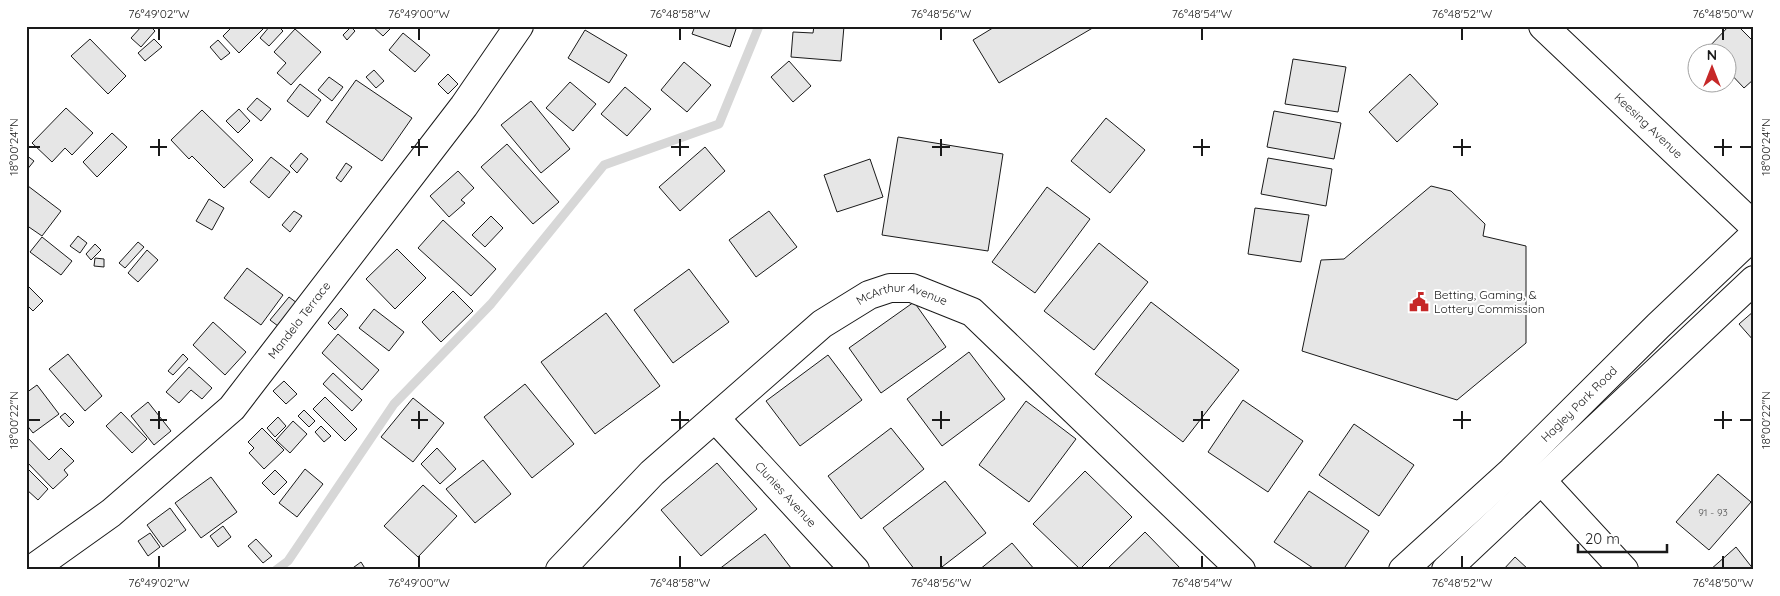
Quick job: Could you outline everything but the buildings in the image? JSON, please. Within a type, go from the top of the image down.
[{"type":"street","name":"Mandela Terrace","points":[[31,570],[111,513],[232,408],[464,106],[520,26]]},
{"type":"street","name":"Keesing Avenue","points":[[1543,26],[1754,226]]},
{"type":"street","name":"Hagley Park Road","points":[[1403,570],[1512,471],[1658,326],[1754,235]]},
{"type":"street","points":[[1446,570],[1540,479],[1754,280]]},
{"type":"street","name":"McArthur Avenue","points":[[560,570],[652,473],[822,324],[869,295],[890,288],[912,288],[972,312],[1241,570]]},
{"type":"street","name":"Clunies Avenue","points":[[715,418],[855,570]]},
{"type":"street","points":[[1540,479],[1624,570]]},
{"type":"waterway","points":[[276,570],[288,561],[394,404],[491,304],[604,165],[719,124],[759,26]]},
{"type":"place","name":"Betting, Gaming, & Lottery Commission","points":[[1419,302]]}]
